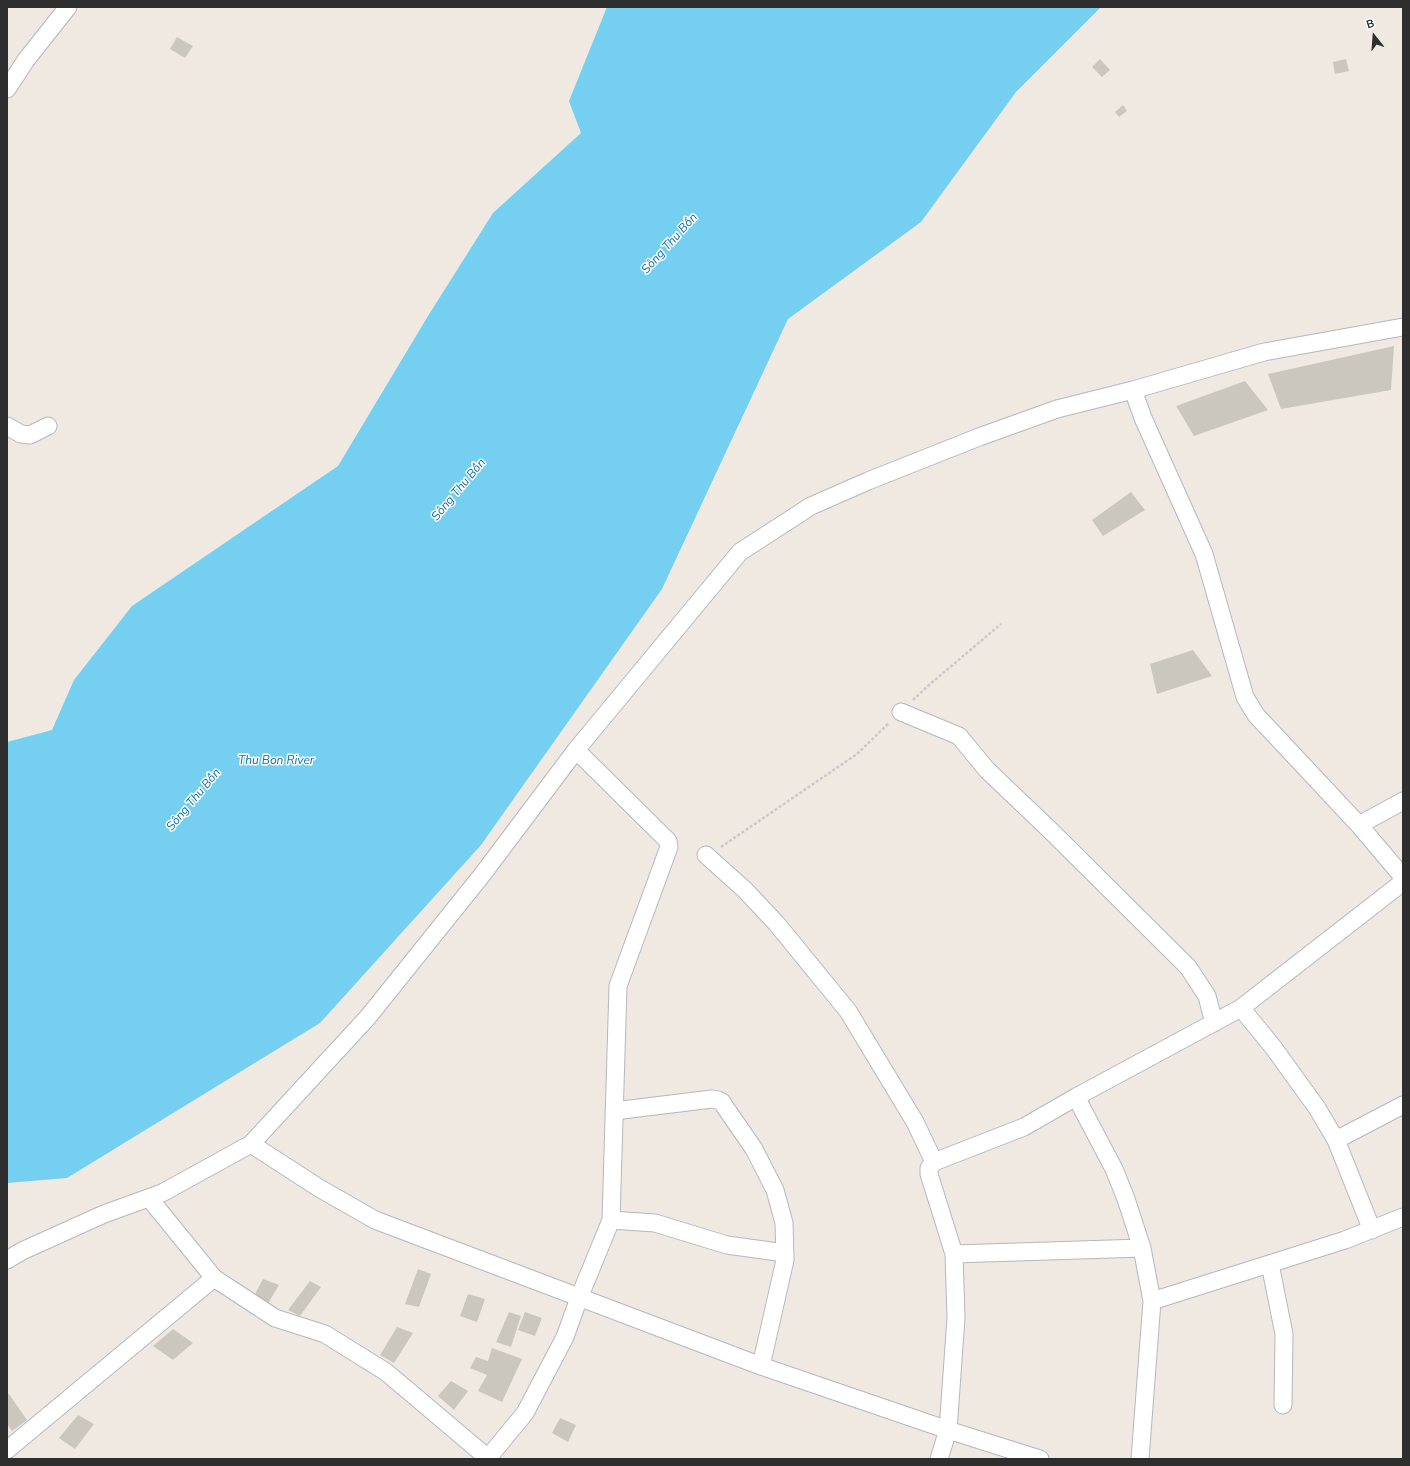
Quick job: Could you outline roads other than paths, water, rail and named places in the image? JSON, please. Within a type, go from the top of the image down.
[{"type":"street","points":[[7,89],[26,60],[68,7]]},
{"type":"street","points":[[7,1260],[22,1251],[104,1214],[162,1193],[251,1144],[368,1017],[482,875],[576,750],[740,552],[811,506],[868,481],[979,437],[1057,409],[1133,390],[1264,352],[1403,327]]},
{"type":"street","points":[[1133,390],[1143,418],[1204,554],[1245,697],[1256,715],[1359,825],[1403,877]]},
{"type":"street","points":[[7,426],[21,434],[30,436],[48,426]]},
{"type":"street","points":[[901,712],[959,736],[987,770],[1051,831],[1188,967],[1207,996],[1214,1023]]},
{"type":"street","points":[[149,1198],[214,1278],[275,1318],[326,1334],[386,1372],[489,1458],[525,1413],[565,1337],[579,1298],[611,1220],[618,986],[669,846],[668,841],[576,750]]},
{"type":"street","points":[[1359,825],[1403,801]]},
{"type":"street","points":[[706,855],[745,890],[776,923],[848,1011],[915,1122],[934,1162]]},
{"type":"street","points":[[939,1459],[948,1430],[956,1318],[954,1254],[929,1174],[929,1168],[934,1162],[1024,1127],[1076,1097],[1242,1008],[1403,882]]},
{"type":"street","points":[[1242,1008],[1273,1047],[1317,1108],[1336,1140],[1372,1230]]},
{"type":"street","points":[[1076,1097],[1114,1169],[1126,1199],[1142,1248],[1152,1301],[1140,1459]]},
{"type":"street","points":[[614,1111],[712,1099],[722,1102],[754,1148],[775,1190],[784,1223],[785,1252],[785,1260],[761,1366]]},
{"type":"street","points":[[1336,1140],[1403,1105]]},
{"type":"street","points":[[251,1144],[319,1188],[375,1220],[761,1366],[948,1430],[1040,1459]]},
{"type":"street","points":[[1152,1301],[1345,1240],[1403,1217]]},
{"type":"street","points":[[611,1220],[655,1223],[727,1245],[785,1252]]},
{"type":"street","points":[[954,1254],[1142,1248]]},
{"type":"street","points":[[1270,1264],[1284,1334],[1282,1376],[1283,1405]]},
{"type":"street","points":[[7,1450],[214,1278]]},
{"type":"water","name":"Thu Bon River","points":[[607,7],[1101,7],[1016,92],[921,222],[788,319],[662,589],[481,845],[320,1023],[67,1178],[7,1183],[7,742],[52,730],[74,680],[132,606],[338,466],[428,316],[493,213],[581,133],[569,101]]},
{"type":"water label","name":"Sông Thu Bồn","points":[[670,244]]},
{"type":"water label","name":"Sông Thu Bồn","points":[[459,490]]},
{"type":"water label","name":"Sông Thu Bồn","points":[[194,800]]}]
